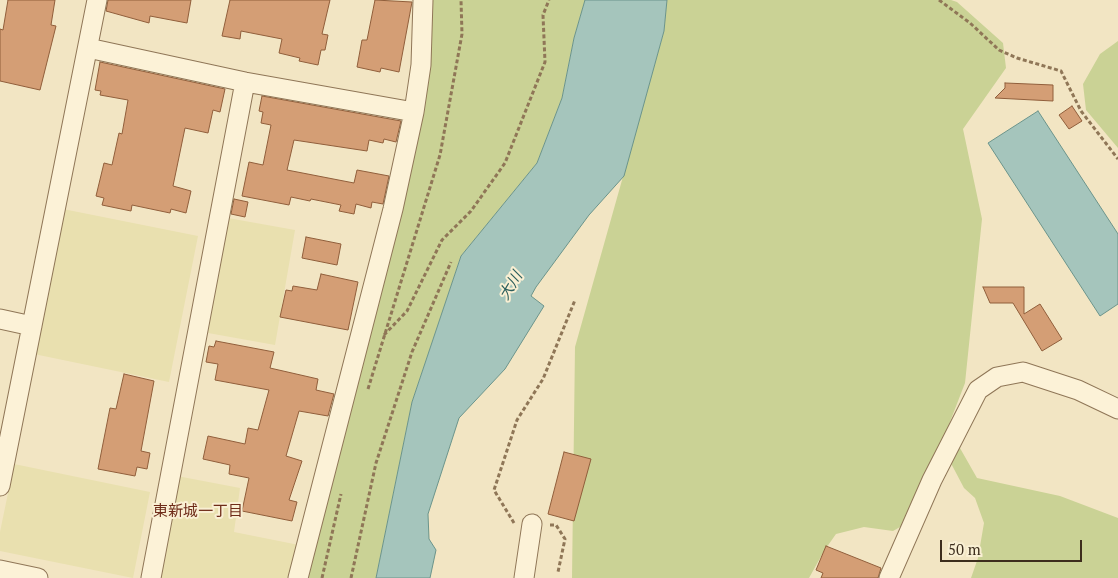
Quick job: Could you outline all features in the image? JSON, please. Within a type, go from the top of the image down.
[{"type":"street","points":[[0,486],[97,0]]},
{"type":"street","points":[[298,578],[394,209],[414,112],[421,65],[423,0]]},
{"type":"street","points":[[88,48],[245,82],[414,112]]},
{"type":"street","points":[[151,578],[245,82]]},
{"type":"street","points":[[0,319],[32,326]]},
{"type":"street","points":[[889,578],[932,480],[978,390],[997,376],[1023,372],[1078,390],[1118,409]]},
{"type":"street","points":[[524,578],[532,524]]},
{"type":"street","points":[[0,570],[38,578]]},
{"type":"path","points":[[367,392],[440,155],[462,34],[461,0]]},
{"type":"path","points":[[384,336],[407,311],[442,240],[472,211],[505,163],[545,62],[543,15],[549,0]]},
{"type":"path","points":[[939,0],[970,23],[1000,50],[1017,58],[1061,71],[1081,112],[1118,159]]},
{"type":"path","points":[[351,578],[376,462],[412,352],[451,262]]},
{"type":"path","points":[[558,572],[565,539],[556,525],[512,523],[494,490],[517,420],[543,380],[576,300]]},
{"type":"path","points":[[322,578],[343,486]]},
{"type":"shaded area","points":[[63,209],[198,236],[169,382],[34,354]]},
{"type":"shaded area","points":[[228,218],[295,230],[275,345],[208,333]]},
{"type":"shaded area","points":[[14,464],[150,492],[133,578],[0,551],[0,532]]},
{"type":"shaded area","points":[[177,476],[240,488],[234,532],[299,545],[290,578],[160,578]]},
{"type":"green space","points":[[430,0],[585,0],[574,38],[562,98],[537,163],[461,256],[412,402],[376,578],[306,578]]},
{"type":"green space","points":[[667,0],[951,0],[957,2],[1003,43],[1006,68],[963,129],[982,219],[965,383],[948,427],[977,478],[1060,496],[1118,518],[1118,578],[971,578],[978,558],[984,523],[975,498],[964,488],[945,452],[907,523],[893,531],[864,527],[836,534],[809,578],[572,578],[575,347],[664,31]]},
{"type":"green space","points":[[1118,41],[1118,148],[1086,110],[1083,84],[1100,54]]},
{"type":"water","name":"大川","points":[[585,0],[667,0],[664,31],[624,176],[589,215],[536,287],[531,296],[544,306],[505,369],[459,418],[428,514],[429,539],[436,550],[430,578],[376,578],[412,402],[461,256],[537,163],[562,98],[574,38]]},
{"type":"water","points":[[1038,111],[1118,234],[1118,304],[1100,316],[988,143]]},
{"type":"building","points":[[8,0],[55,0],[51,25],[56,26],[40,90],[0,81],[0,29],[3,30]]},
{"type":"building","points":[[108,0],[191,0],[187,23],[150,16],[149,23],[106,11]]},
{"type":"building","points":[[230,0],[330,0],[322,34],[328,35],[325,50],[321,50],[318,65],[299,61],[300,58],[279,53],[282,39],[241,31],[240,39],[222,36]]},
{"type":"building","points":[[375,0],[412,2],[399,72],[381,68],[380,72],[357,67],[362,40],[367,40]]},
{"type":"building","points":[[100,62],[225,89],[220,112],[213,110],[208,133],[185,128],[173,186],[191,191],[186,213],[171,209],[170,213],[132,205],[131,211],[102,205],[104,198],[96,196],[104,163],[112,165],[119,133],[122,134],[128,100],[100,95],[101,91],[95,90]]},
{"type":"building","points":[[1005,83],[1053,85],[1053,101],[995,98],[1005,88]]},
{"type":"building","points":[[262,96],[401,121],[396,142],[384,139],[383,143],[369,140],[367,151],[294,140],[287,170],[354,183],[357,170],[389,176],[383,204],[372,202],[371,208],[356,204],[354,214],[339,211],[341,205],[311,199],[310,201],[291,197],[289,205],[242,196],[249,162],[263,165],[271,125],[261,123],[263,112],[259,111]]},
{"type":"building","points":[[1072,106],[1082,121],[1069,129],[1059,115]]},
{"type":"building","points":[[234,199],[248,202],[245,217],[231,214]]},
{"type":"building","points":[[306,237],[341,244],[337,265],[302,258]]},
{"type":"building","points":[[321,274],[358,282],[348,330],[280,317],[286,290],[292,291],[293,286],[317,290]]},
{"type":"building","points":[[983,287],[1024,287],[1024,314],[1040,304],[1062,339],[1042,351],[1013,303],[990,303]]},
{"type":"building","points":[[216,341],[274,352],[270,368],[318,379],[316,390],[334,394],[328,416],[299,411],[286,456],[302,461],[289,500],[297,502],[292,521],[242,511],[249,478],[229,474],[230,465],[203,459],[208,436],[245,444],[248,428],[258,430],[269,390],[215,380],[218,364],[206,362],[209,346],[214,347]]},
{"type":"building","points":[[124,374],[154,381],[141,451],[150,453],[147,469],[137,467],[135,476],[98,469],[110,408],[116,409]]},
{"type":"building","points":[[564,452],[591,459],[574,521],[548,514]]},
{"type":"building","points":[[826,546],[881,568],[878,578],[821,578],[823,573],[816,570]]},
{"type":"district","name":"東新城一丁目","points":[[198,512]]}]
